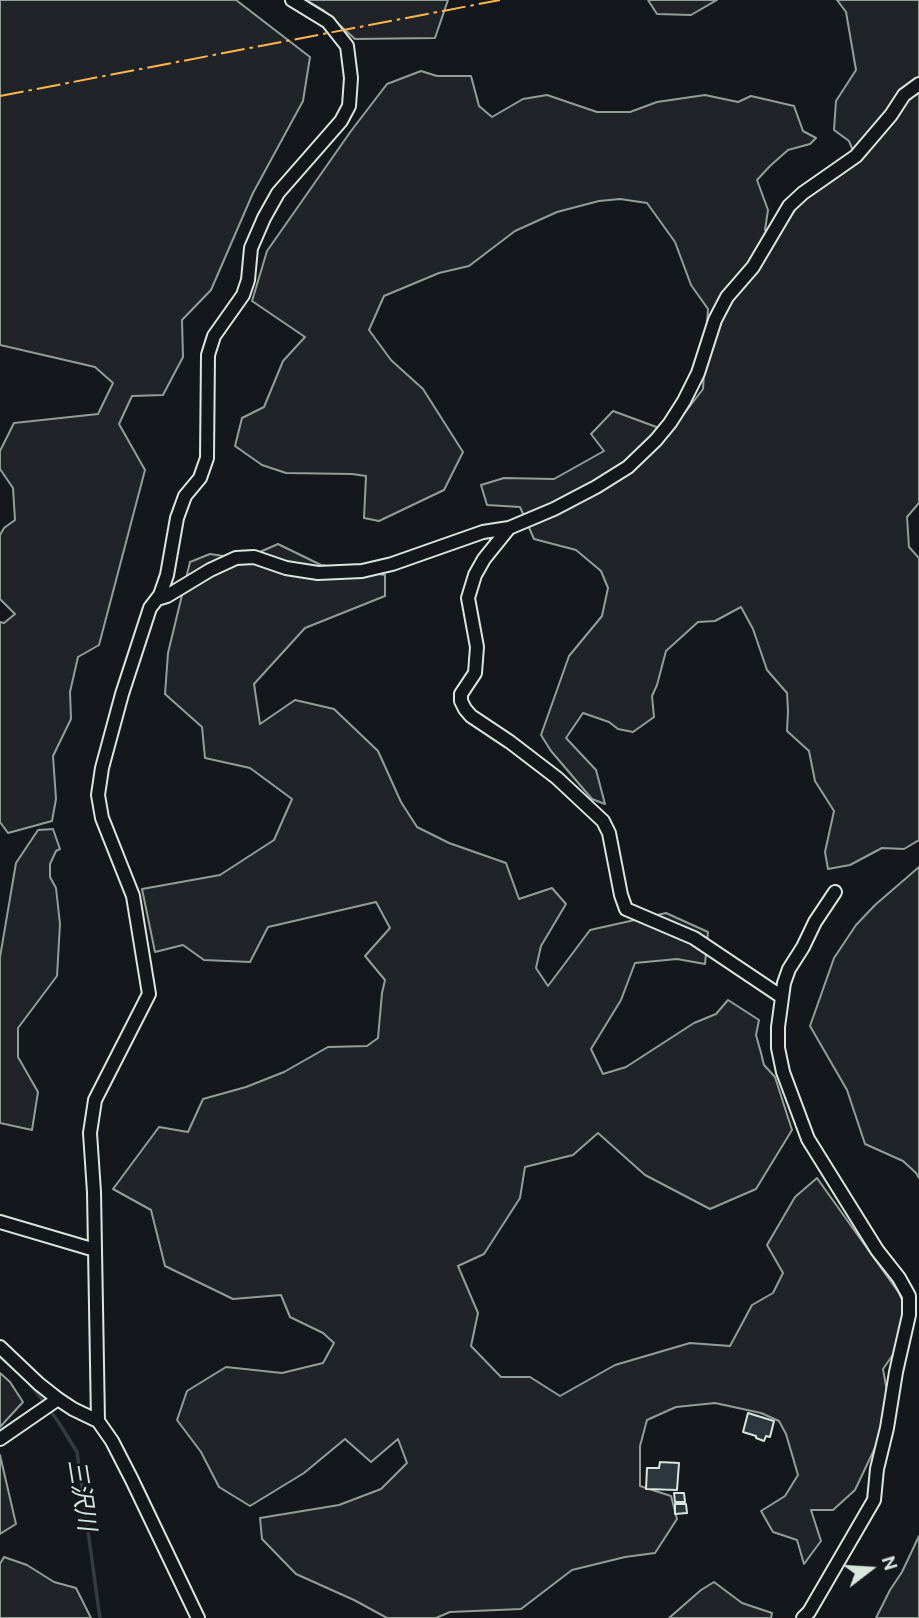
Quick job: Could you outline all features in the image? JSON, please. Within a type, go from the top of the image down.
[{"type":"street","points":[[98,1421],[94,1192],[90,1133],[95,1100],[149,994],[133,896],[102,818],[98,795],[102,768],[122,694],[150,608],[160,595],[167,575],[177,518],[186,496],[200,478],[207,458],[208,355],[214,336],[243,295],[248,280],[251,248],[278,193],[341,121],[349,106],[351,78],[347,46],[328,22],[292,0]]},
{"type":"street","points":[[157,599],[236,558],[254,557],[286,568],[318,573],[362,571],[391,564],[483,532],[509,528],[554,509],[628,467],[670,423],[698,373],[715,320],[727,297],[753,267],[789,206],[856,156],[891,115],[904,95],[919,84]]},
{"type":"street","points":[[509,528],[484,559],[471,587],[468,598],[477,647],[475,673],[461,694],[461,701],[471,716],[557,778],[603,821],[609,833],[626,909],[694,938],[782,997]]},
{"type":"street","points":[[803,1618],[810,1612],[874,1500],[877,1469],[909,1315],[909,1296],[899,1278],[870,1240],[808,1139],[783,1072],[778,1048],[782,997],[789,969],[835,892]]},
{"type":"street","points":[[0,1222],[94,1250]]},
{"type":"street","points":[[0,1348],[58,1399],[98,1421],[112,1441],[132,1480],[198,1618]]},
{"type":"street","points":[[0,1439],[58,1399]]},
{"type":"shaded area","points":[[0,0],[236,0],[310,57],[303,101],[253,193],[211,290],[182,320],[183,357],[163,395],[132,396],[119,424],[145,470],[99,645],[78,657],[70,692],[71,719],[53,756],[56,799],[52,821],[8,833],[0,822],[0,622],[4,623],[15,614],[0,599],[0,535],[4,528],[15,520],[13,488],[0,469],[0,451],[14,423],[98,414],[113,383],[95,367],[0,345]]},
{"type":"shaded area","points":[[306,0],[448,0],[435,38],[355,39],[323,10]]},
{"type":"shaded area","points":[[648,0],[717,0],[691,15],[657,14]]},
{"type":"shaded area","points":[[837,0],[919,0],[919,503],[907,517],[909,547],[919,558],[919,840],[904,849],[882,848],[850,865],[828,869],[825,852],[834,811],[815,781],[809,751],[787,731],[787,693],[767,670],[753,629],[741,607],[715,621],[698,622],[666,651],[652,696],[654,717],[633,732],[618,729],[609,722],[583,713],[566,738],[596,770],[605,804],[592,799],[551,751],[541,735],[569,656],[602,616],[608,588],[601,571],[576,550],[534,539],[520,507],[487,505],[481,485],[504,478],[554,479],[604,451],[591,434],[613,411],[670,432],[703,389],[708,309],[691,285],[675,242],[647,203],[620,199],[599,201],[557,212],[515,231],[469,266],[439,273],[384,296],[369,330],[391,360],[423,389],[463,452],[444,490],[379,521],[364,518],[366,476],[286,473],[262,465],[235,446],[242,418],[264,407],[283,361],[305,337],[252,301],[267,251],[387,84],[421,71],[437,76],[471,76],[479,106],[492,117],[523,99],[547,95],[597,112],[630,112],[657,102],[705,95],[738,102],[751,96],[794,106],[803,131],[816,138],[810,144],[788,150],[757,180],[768,210],[765,230],[778,237],[803,197],[822,188],[858,163],[849,141],[834,130],[836,101],[856,70],[846,12]]},
{"type":"shaded area","points":[[278,544],[321,565],[385,575],[385,596],[305,628],[254,684],[260,724],[295,700],[334,709],[378,751],[401,802],[417,827],[449,843],[506,863],[519,899],[552,888],[566,904],[541,946],[536,968],[548,986],[590,930],[666,913],[708,932],[705,964],[677,959],[635,963],[621,1000],[591,1049],[603,1074],[626,1067],[694,1023],[716,1014],[728,1000],[759,1020],[756,1035],[764,1065],[775,1077],[792,1130],[756,1189],[710,1209],[645,1175],[598,1133],[573,1155],[525,1167],[520,1198],[484,1254],[458,1266],[478,1313],[471,1346],[501,1377],[530,1377],[560,1396],[615,1365],[690,1343],[730,1346],[752,1305],[773,1293],[783,1273],[767,1245],[795,1197],[817,1178],[899,1293],[913,1326],[883,1369],[891,1414],[855,1490],[833,1510],[811,1510],[821,1541],[804,1564],[797,1540],[773,1532],[761,1511],[785,1496],[798,1475],[786,1434],[779,1421],[761,1413],[715,1403],[676,1407],[647,1420],[640,1446],[640,1486],[671,1496],[677,1519],[655,1553],[625,1557],[572,1570],[521,1609],[450,1612],[436,1618],[387,1618],[296,1574],[262,1539],[260,1518],[339,1505],[381,1489],[407,1463],[398,1439],[371,1462],[345,1439],[304,1473],[250,1506],[219,1487],[201,1452],[177,1420],[187,1391],[226,1367],[282,1373],[323,1363],[334,1343],[323,1333],[290,1317],[281,1295],[233,1299],[165,1266],[151,1210],[113,1189],[159,1127],[188,1132],[203,1099],[246,1087],[284,1072],[328,1047],[367,1046],[378,1038],[385,980],[365,956],[390,928],[376,902],[268,927],[250,962],[204,960],[183,945],[155,952],[142,889],[220,875],[274,840],[292,799],[250,768],[205,758],[202,727],[165,694],[168,653],[190,562],[210,554],[244,559]]},
{"type":"shaded area","points":[[53,829],[60,849],[56,851],[50,864],[50,877],[56,888],[60,924],[57,976],[18,1028],[18,1057],[38,1092],[32,1130],[0,1123],[0,957],[16,863],[38,830]]},
{"type":"shaded area","points":[[919,867],[919,1178],[903,1161],[865,1144],[847,1090],[810,1026],[834,958],[856,925]]},
{"type":"shaded area","points":[[0,1373],[10,1382],[23,1402],[0,1427]]},
{"type":"shaded area","points":[[0,1455],[16,1524],[0,1534]]},
{"type":"shaded area","points":[[919,1536],[919,1618],[876,1618],[902,1572]]},
{"type":"shaded area","points":[[4,1557],[27,1565],[54,1582],[76,1588],[91,1618],[0,1618],[0,1564]]},
{"type":"shaded area","points":[[714,1582],[742,1603],[772,1613],[771,1618],[669,1618]]},
{"type":"building","points":[[748,1413],[774,1421],[770,1437],[766,1436],[764,1441],[743,1432]]},
{"type":"building","points":[[660,1462],[679,1463],[677,1490],[646,1489],[647,1468],[659,1468]]},
{"type":"building","points":[[674,1493],[684,1493],[685,1502],[675,1502]]},
{"type":"building","points":[[675,1504],[686,1504],[687,1513],[675,1514]]},
{"type":"waterway","name":"三沢川","points":[[0,1357],[20,1374]]},
{"type":"waterway","name":"三沢川","points":[[28,1382],[45,1403]]},
{"type":"waterway","name":"三沢川","points":[[49,1409],[77,1452],[100,1618]]},
{"type":"power","points":[[0,96],[500,0]]}]
